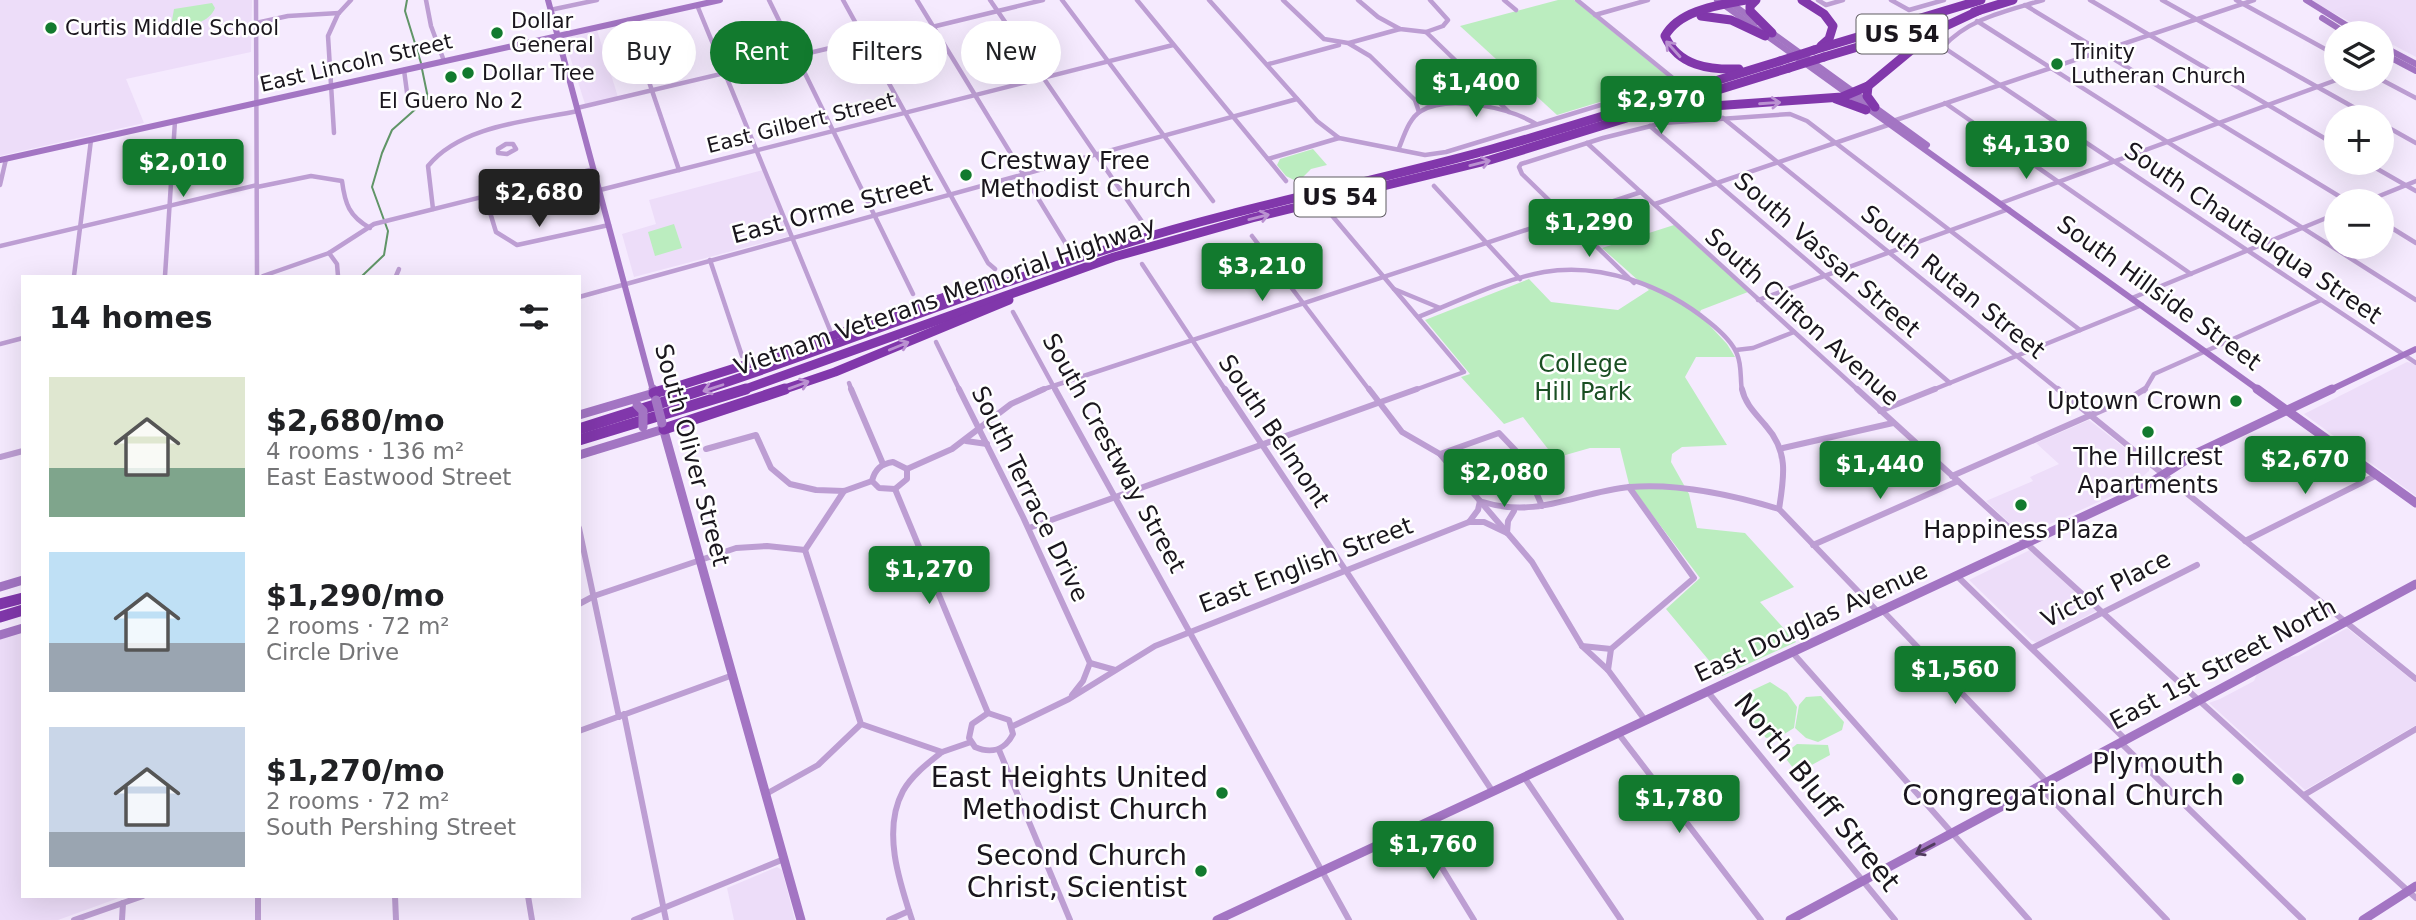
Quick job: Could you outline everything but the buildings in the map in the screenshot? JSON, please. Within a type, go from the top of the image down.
[{"type":"highway","points":[[1746,0],[1725,2],[1685,18],[1668,26],[1665,36],[1668,45],[1679,56],[1694,64],[1716,69],[1759,66]]},
{"type":"highway","points":[[1756,0],[1750,6],[1750,11],[1769,34]]},
{"type":"highway","points":[[1802,0],[1825,15],[1833,24],[1834,32],[1829,40],[1814,50]]},
{"type":"highway","name":"Vietnam Veterans Memorial Highway","points":[[581,428],[802,358],[1077,258],[1206,219],[1491,149],[1981,0]]},
{"type":"highway","name":"Vietnam Veterans Memorial Highway","points":[[581,439],[755,386],[1076,269],[1212,229],[1490,160],[2012,0]]},
{"type":"highway","points":[[1606,126],[1682,110],[1829,99],[1850,94],[1868,86],[1933,32],[1980,10]]},
{"type":"highway","points":[[1685,18],[1725,18],[1769,34]]},
{"type":"highway","points":[[1829,99],[1870,109],[1868,86]]},
{"type":"highway","points":[[654,396],[987,282],[1077,258]]},
{"type":"highway","points":[[663,426],[835,372],[1036,289],[1076,269]]},
{"type":"highway","points":[[0,604],[21,599]]},
{"type":"highway","points":[[0,618],[21,613]]},
{"type":"main road","name":"South Oliver Street","points":[[548,0],[654,396],[801,920]]},
{"type":"main road","name":"East Lincoln Street","points":[[3,159],[720,0]]},
{"type":"main road","points":[[2297,0],[2328,21]]},
{"type":"main road","points":[[2306,0],[2340,21]]},
{"type":"main road","name":"South Hillside Street","points":[[1725,2],[2416,503]]},
{"type":"main road","points":[[2394,52],[2416,64]]},
{"type":"main road","points":[[2394,60],[2416,71]]},
{"type":"main road","name":"East Douglas Avenue","points":[[1217,920],[2136,492],[2197,453],[2416,349]]},
{"type":"main road","points":[[581,414],[654,396]]},
{"type":"main road","points":[[621,403],[637,405],[643,411],[643,427],[629,440]]},
{"type":"main road","points":[[581,454],[629,440],[663,426]]},
{"type":"main road","points":[[0,587],[21,581]]},
{"type":"main road","name":"East 1st Street North","points":[[1790,920],[2415,585]]},
{"type":"main road","points":[[0,635],[21,629]]},
{"type":"main road","points":[[2362,920],[2413,891]]},
{"type":"street","points":[[256,0],[260,275]]},
{"type":"street","points":[[334,133],[328,36],[340,13],[351,0]]},
{"type":"street","points":[[426,0],[444,61]]},
{"type":"street","points":[[550,10],[597,0]]},
{"type":"street","points":[[769,0],[779,21]]},
{"type":"street","points":[[843,0],[854,21]]},
{"type":"street","points":[[917,0],[930,21]]},
{"type":"street","points":[[990,0],[1004,21]]},
{"type":"street","points":[[947,23],[1043,0]]},
{"type":"street","points":[[1062,0],[1213,201]]},
{"type":"street","points":[[1137,0],[1286,181]]},
{"type":"street","points":[[1209,0],[1269,64],[1317,121],[1339,138]]},
{"type":"street","points":[[1283,0],[1324,39],[1348,43],[1370,56],[1415,100],[1434,106]]},
{"type":"street","points":[[1358,0],[1378,18],[1400,29],[1426,32],[1443,26],[1448,20],[1430,0]]},
{"type":"street","points":[[1504,0],[1516,10]]},
{"type":"street","points":[[1268,159],[1339,138],[1425,155],[1446,152],[1675,81],[1577,0]]},
{"type":"street","points":[[1595,15],[1648,0]]},
{"type":"street","points":[[1818,0],[1824,4],[1843,0]]},
{"type":"street","points":[[1891,0],[1909,10],[1944,0]]},
{"type":"street","points":[[1977,22],[2043,0]]},
{"type":"street","points":[[2090,0],[2324,138]]},
{"type":"street","points":[[2162,0],[2349,105]]},
{"type":"street","points":[[2236,0],[2324,48]]},
{"type":"street","points":[[1655,204],[2253,0]]},
{"type":"street","points":[[697,5],[710,37]]},
{"type":"street","points":[[2025,5],[2327,189]]},
{"type":"street","points":[[256,23],[288,16],[340,13]]},
{"type":"street","points":[[628,20],[679,170]]},
{"type":"street","points":[[1977,22],[2416,300]]},
{"type":"street","name":"South Chautauqua Street","points":[[1977,22],[1947,41],[1943,47],[2416,363]]},
{"type":"street","points":[[1269,64],[1400,29]]},
{"type":"street","points":[[1426,32],[1509,113]]},
{"type":"street","name":"East Gilbert Street","points":[[1061,74],[1173,45]]},
{"type":"street","points":[[947,49],[1066,244]]},
{"type":"street","points":[[404,70],[408,100]]},
{"type":"street","points":[[433,209],[428,169],[433,157],[456,141],[710,76]]},
{"type":"street","points":[[730,84],[830,330]]},
{"type":"street","points":[[809,84],[913,294]]},
{"type":"street","points":[[889,84],[988,263],[995,269]]},
{"type":"street","name":"East Gilbert Street","points":[[600,190],[1021,84]]},
{"type":"street","points":[[1048,84],[1143,223]]},
{"type":"street","points":[[2001,203],[2324,84]]},
{"type":"street","points":[[2394,86],[2416,98]]},
{"type":"street","name":"East Orme Street","points":[[581,296],[1297,99]]},
{"type":"street","points":[[1415,100],[1419,112]]},
{"type":"street","points":[[1399,148],[1419,112],[1449,103],[1509,113],[1528,118],[1536,124]]},
{"type":"street","points":[[1945,103],[2191,274]]},
{"type":"street","points":[[1634,283],[1521,174],[1521,164],[1650,126],[1723,118],[1798,115],[2080,330]]},
{"type":"street","name":"South Rutan Street","points":[[1723,118],[2416,680]]},
{"type":"street","points":[[165,275],[175,121]]},
{"type":"street","name":"South Vassar Street","points":[[1650,126],[1950,383]]},
{"type":"street","points":[[502,129],[506,144]]},
{"type":"street","points":[[2394,131],[2416,143]]},
{"type":"street","points":[[74,275],[91,140]]},
{"type":"street","name":"South Clifton Avenue","points":[[1587,143],[1893,424],[2413,891]]},
{"type":"street","points":[[0,185],[3,159]]},
{"type":"street","points":[[263,275],[329,253],[380,223],[594,169]]},
{"type":"street","points":[[0,246],[257,186],[328,175],[342,181],[347,211],[356,221],[370,228]]},
{"type":"street","points":[[2388,175],[2416,191]]},
{"type":"street","points":[[2394,190],[2416,181]]},
{"type":"street","points":[[1434,186],[1520,279]]},
{"type":"street","points":[[907,469],[929,462],[965,441],[1010,402],[1054,384],[1641,192]]},
{"type":"street","points":[[485,196],[494,233],[502,240],[517,245],[609,225]]},
{"type":"street","points":[[1758,300],[2009,209]]},
{"type":"street","points":[[1029,528],[1464,372],[1329,212]]},
{"type":"street","points":[[2132,298],[2324,219]]},
{"type":"street","points":[[2394,229],[2416,243]]},
{"type":"street","points":[[1252,236],[1402,432],[1440,454],[1531,562],[1583,646],[1608,670],[1645,720]]},
{"type":"street","points":[[329,253],[337,264],[338,275]]},
{"type":"street","points":[[710,260],[742,356]]},
{"type":"street","name":"South Belmont","points":[[1142,264],[1493,792]]},
{"type":"street","points":[[397,275],[400,269]]},
{"type":"street","points":[[1418,317],[1520,279],[1543,272],[1570,270],[1634,283],[1692,309],[1736,350],[1744,398],[1783,448],[1785,471],[1779,509]]},
{"type":"street","points":[[1391,288],[1442,309]]},
{"type":"street","points":[[1952,475],[2143,391],[2154,374],[2321,300]]},
{"type":"street","points":[[1880,411],[2142,305]]},
{"type":"street","name":"South Crestway Street","points":[[1013,312],[1349,920]]},
{"type":"street","points":[[1736,350],[1753,348],[1794,332]]},
{"type":"street","points":[[0,344],[21,339]]},
{"type":"street","name":"South Terrace Drive","points":[[936,342],[1029,528],[1090,663]]},
{"type":"street","points":[[849,383],[883,464]]},
{"type":"street","points":[[1783,448],[1893,424]]},
{"type":"street","points":[[1440,454],[1499,433],[1506,437],[1517,451],[1542,506]]},
{"type":"street","points":[[706,449],[756,435],[771,468],[790,484],[816,490],[844,491],[872,481]]},
{"type":"street","points":[[965,441],[987,444]]},
{"type":"street","points":[[0,457],[21,452]]},
{"type":"street","points":[[872,481],[874,472],[883,464],[899,463],[907,469]]},
{"type":"street","points":[[872,481],[879,488],[895,489],[907,479],[907,469]]},
{"type":"street","points":[[2245,541],[2377,475]]},
{"type":"street","points":[[1813,545],[1958,481]]},
{"type":"street","points":[[1480,501],[1514,511],[1629,487],[1745,498],[1779,509],[1880,611],[2167,920]]},
{"type":"street","points":[[1608,670],[1611,649],[1695,578],[1629,487]]},
{"type":"street","points":[[895,489],[988,713]]},
{"type":"street","points":[[805,550],[844,491]]},
{"type":"street","points":[[1469,522],[1476,516],[1480,501]]},
{"type":"street","points":[[1507,533],[1508,521],[1514,511]]},
{"type":"street","points":[[1469,522],[1484,522],[1507,533]]},
{"type":"street","name":"East English Street","points":[[1013,726],[1069,699],[1155,646],[1469,522]]},
{"type":"street","points":[[581,537],[666,920]]},
{"type":"street","points":[[581,603],[594,596],[700,560],[749,546],[805,550]]},
{"type":"street","points":[[805,550],[861,724]]},
{"type":"street","name":"Victor Place","points":[[2032,648],[2197,565]]},
{"type":"street","points":[[1957,576],[2303,920]]},
{"type":"street","points":[[1583,646],[1611,649]]},
{"type":"street","points":[[1792,652],[2029,920]]},
{"type":"street","points":[[1069,699],[1083,681],[1090,663],[1115,670]]},
{"type":"street","points":[[581,729],[733,676]]},
{"type":"street","name":"North Bluff Street","points":[[1707,691],[1895,920]]},
{"type":"street","points":[[988,713],[1004,716],[1013,726],[1011,740],[999,750],[981,751],[971,742],[972,724],[988,713]]},
{"type":"street","points":[[861,724],[942,752]]},
{"type":"street","points":[[766,794],[799,780],[820,766],[861,724]]},
{"type":"street","points":[[2304,795],[2416,729]]},
{"type":"street","points":[[1618,733],[1761,920]]},
{"type":"street","points":[[912,920],[901,885],[893,829],[902,792],[923,768],[942,752],[971,742]]},
{"type":"street","points":[[999,750],[1070,920]]},
{"type":"street","points":[[1524,777],[1621,920]]},
{"type":"street","points":[[1417,827],[1474,920]]},
{"type":"street","points":[[634,920],[784,859]]},
{"type":"street","points":[[74,920],[137,898]]},
{"type":"street","points":[[258,898],[258,920]]},
{"type":"street","points":[[395,898],[396,920]]},
{"type":"street","points":[[528,898],[532,920]]},
{"type":"street","points":[[122,920],[123,903]]},
{"type":"street","points":[[889,920],[909,911]]},
{"type":"shaded area","points":[[0,0],[252,0],[251,52],[126,79],[144,123],[0,156]]},
{"type":"shaded area","points":[[2309,0],[2416,0],[2416,57],[2394,45],[2394,21],[2348,21]]},
{"type":"shaded area","points":[[597,30],[602,46],[602,84],[614,84],[618,97],[585,104],[565,41],[570,36]]},
{"type":"shaded area","points":[[763,170],[789,236],[634,277],[622,234],[656,224],[649,200]]},
{"type":"shaded area","points":[[2407,362],[2416,364],[2416,496],[2304,414]]},
{"type":"shaded area","points":[[2089,420],[2149,467],[2149,471],[2129,488],[2026,535],[2020,533],[1986,501],[2033,481],[2030,477],[2059,464],[2036,443]]},
{"type":"shaded area","points":[[2030,550],[2096,611],[2037,643],[1969,580]]},
{"type":"shaded area","points":[[2347,628],[2416,683],[2416,725],[2305,790],[2209,703],[2254,681],[2257,674],[2289,657],[2298,656]]},
{"type":"shaded area","points":[[21,632],[21,898],[118,898],[58,920],[0,920],[0,638]]},
{"type":"shaded area","points":[[777,867],[782,870],[795,920],[734,920],[727,888]]},
{"type":"green space","points":[[1558,0],[1574,0],[1672,80],[1557,115],[1460,26]]},
{"type":"green space","points":[[212,3],[215,8],[208,18],[190,25],[171,26],[174,9]]},
{"type":"green space","points":[[1313,149],[1327,165],[1311,169],[1298,182],[1286,176],[1277,165],[1280,159]]},
{"type":"green space","points":[[674,224],[682,248],[655,256],[648,232]]},
{"type":"green space","name":"College Hill Park","points":[[1674,225],[1748,292],[1701,310],[1699,314],[1727,344],[1735,357],[1696,357],[1685,377],[1727,445],[1682,447],[1672,454],[1671,462],[1689,494],[1697,528],[1745,533],[1794,587],[1760,602],[1796,642],[1722,676],[1666,609],[1700,578],[1629,484],[1620,448],[1590,448],[1555,458],[1523,417],[1504,424],[1461,377],[1470,374],[1425,320],[1529,279],[1551,302],[1618,310],[1649,290],[1602,248]]},
{"type":"green space","points":[[1770,682],[1787,693],[1797,707],[1794,728],[1781,736],[1766,738],[1738,703],[1740,696]]},
{"type":"green space","points":[[1821,696],[1844,722],[1842,730],[1818,742],[1806,738],[1795,728],[1799,705],[1806,697]]},
{"type":"green space","points":[[1797,744],[1828,745],[1830,755],[1797,773],[1783,755]]},
{"type":"waterway","points":[[407,0],[405,11],[421,63]]},
{"type":"waterway","points":[[363,275],[384,255],[388,231],[372,187],[392,130],[428,98],[422,69]]},
{"type":"place","name":"Curtis Middle School","points":[[51,28]]},
{"type":"place","name":"Dollar General","points":[[497,33]]},
{"type":"place","name":"Trinity Lutheran Church","points":[[2057,64]]},
{"type":"place","name":"Dollar Tree","points":[[468,73]]},
{"type":"place","name":"El Guero No 2","points":[[451,77]]},
{"type":"place","name":"Crestway Free Methodist Church","points":[[966,175]]},
{"type":"place","name":"Uptown Crown","points":[[2236,401]]},
{"type":"place","name":"The Hillcrest Apartments","points":[[2148,432]]},
{"type":"place","name":"Happiness Plaza","points":[[2021,505]]},
{"type":"place","name":"Plymouth Congregational Church","points":[[2238,779]]},
{"type":"place","name":"East Heights United Methodist Church","points":[[1222,793]]},
{"type":"place","name":"Second Church Christ, Scientist","points":[[1201,871]]}]
